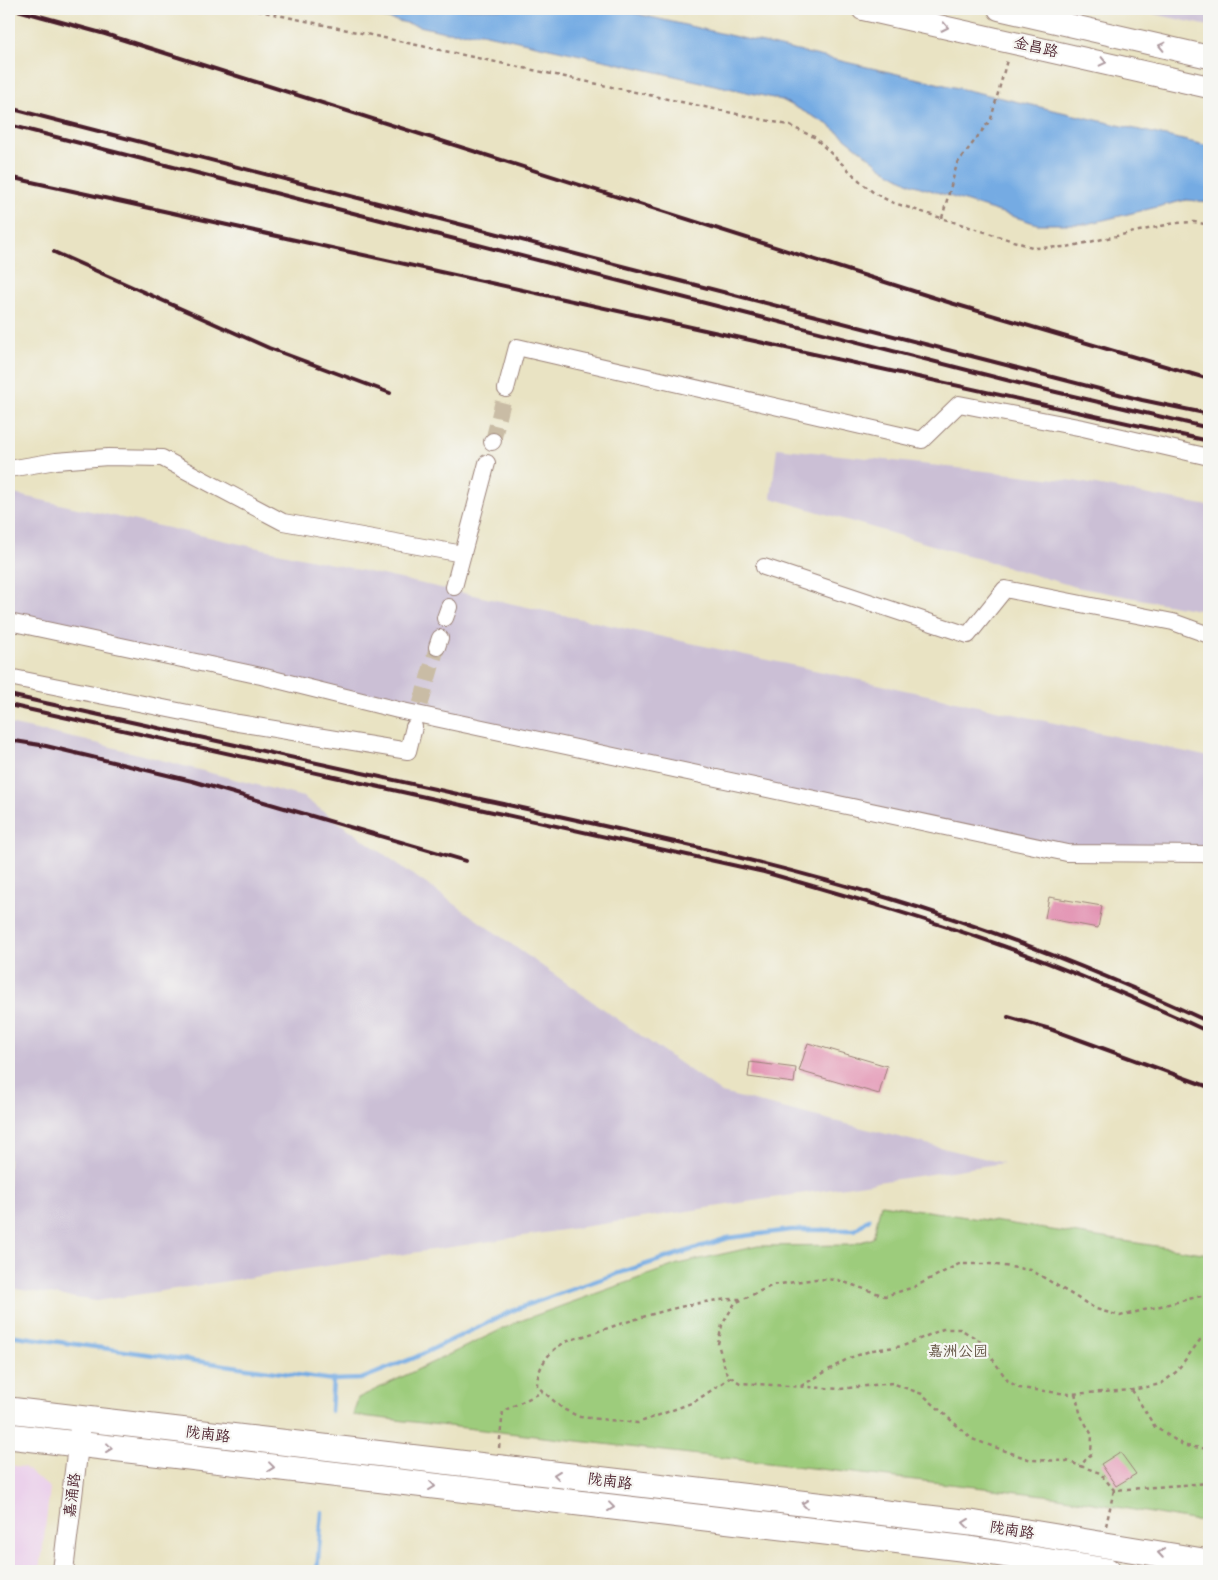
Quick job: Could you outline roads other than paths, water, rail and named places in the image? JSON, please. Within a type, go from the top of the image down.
[{"type":"main road","name":"金昌路","points":[[863,9],[1209,87]]},
{"type":"main road","name":"金昌路","points":[[999,9],[1209,57]]},
{"type":"main road","name":"陇南路","points":[[9,1410],[971,1523],[1209,1562]]},
{"type":"main road","name":"陇南路","points":[[9,1436],[969,1549],[1108,1571]]},
{"type":"street","points":[[506,388],[517,347],[922,440],[960,404],[1083,428],[1209,457]]},
{"type":"street","points":[[9,469],[56,461],[108,457],[162,458],[283,522],[463,554]]},
{"type":"street","points":[[454,587],[487,463]]},
{"type":"street","points":[[764,567],[968,635],[1006,590],[1173,622],[1209,635]]},
{"type":"street","points":[[9,622],[260,676],[407,712],[1067,852],[1209,854]]},
{"type":"street","points":[[9,677],[238,723],[408,751],[414,727]]},
{"type":"street","name":"嘉涌路","points":[[63,1571],[82,1419]]},
{"type":"water","points":[[346,9],[616,9],[1209,146],[1209,202],[1186,200],[1087,224],[1037,224],[911,184],[884,169],[829,125],[782,100],[482,33],[445,32]]},
{"type":"waterway","points":[[333,1380],[361,1379],[416,1357],[516,1309],[728,1238],[791,1230],[855,1230],[869,1219]]},
{"type":"waterway","points":[[9,1335],[333,1380],[331,1411]]},
{"type":"waterway","points":[[317,1571],[322,1512]]},
{"type":"tunnel","points":[[493,441],[506,389]]},
{"type":"tunnel","points":[[414,727],[437,647]]},
{"type":"railway","points":[[14,9],[105,34],[951,303],[1209,379]]},
{"type":"railway","points":[[9,108],[1142,400],[1209,414]]},
{"type":"railway","points":[[9,125],[1022,384],[1209,428]]},
{"type":"railway","points":[[9,177],[1209,441]]},
{"type":"railway","points":[[54,252],[269,348],[390,393]]},
{"type":"railway","points":[[9,695],[623,830],[835,883],[929,911],[1051,954],[1209,1022]]},
{"type":"railway","points":[[9,705],[764,872],[914,916],[1003,946],[1107,987],[1209,1032]]},
{"type":"railway","points":[[9,740],[46,746],[192,781],[466,861]]},
{"type":"railway","points":[[1008,1017],[1050,1029],[1209,1087]]},
{"type":"park label","name":"嘉洲公园","points":[[958,1351]]}]
